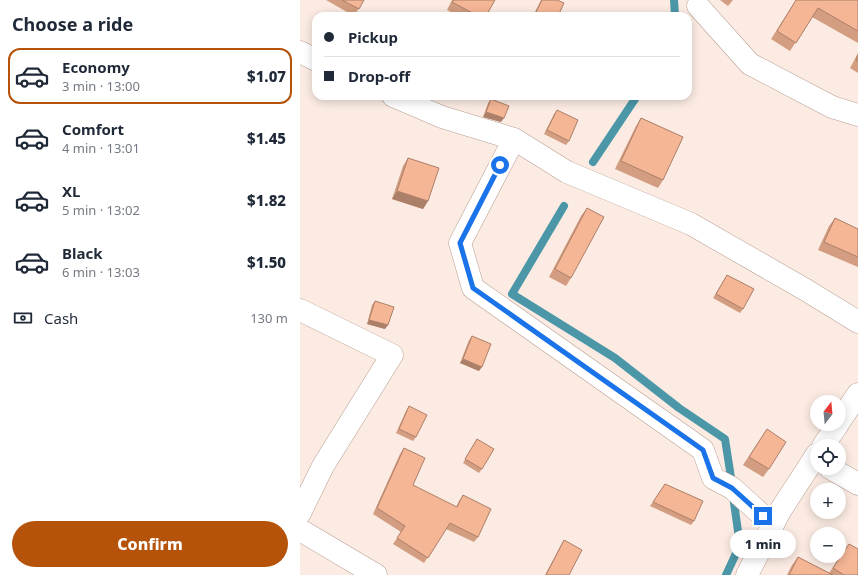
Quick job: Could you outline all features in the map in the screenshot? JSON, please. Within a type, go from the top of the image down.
[{"type":"street","points":[[698,6],[750,64],[832,107],[858,115]]},
{"type":"street","points":[[300,52],[312,58]]},
{"type":"street","points":[[402,100],[442,117],[514,139],[567,172],[691,224],[806,290],[858,322]]},
{"type":"street","points":[[514,139],[460,243],[473,288],[703,450],[713,478],[732,488],[773,525]]},
{"type":"street","points":[[300,310],[392,355],[324,466],[300,514]]},
{"type":"street","points":[[846,411],[858,394]]},
{"type":"street","points":[[747,575],[780,511],[810,471]]},
{"type":"street","points":[[845,475],[858,484]]},
{"type":"street","points":[[300,530],[376,575]]},
{"type":"building","points":[[342,0],[364,0],[359,9]]},
{"type":"building","points":[[454,0],[495,0],[488,12],[471,12],[452,2]]},
{"type":"building","points":[[542,0],[557,0],[564,3],[560,12],[536,12]]},
{"type":"building","points":[[796,0],[858,0],[858,31],[818,8],[796,43],[777,31]]},
{"type":"building","points":[[491,100],[509,106],[504,118],[486,112]]},
{"type":"building","points":[[557,110],[578,120],[569,141],[547,130]]},
{"type":"building","points":[[641,118],[683,137],[663,180],[621,161]]},
{"type":"building","points":[[408,158],[439,168],[428,201],[397,191]]},
{"type":"building","points":[[587,208],[604,217],[571,278],[555,269]]},
{"type":"building","points":[[835,218],[858,229],[858,257],[824,242]]},
{"type":"building","points":[[727,275],[754,289],[743,309],[716,294]]},
{"type":"building","points":[[375,301],[394,307],[388,325],[369,320]]},
{"type":"building","points":[[472,336],[491,344],[482,367],[463,359]]},
{"type":"building","points":[[409,406],[427,415],[416,437],[399,429]]},
{"type":"building","points":[[767,429],[786,442],[769,469],[749,457]]},
{"type":"building","points":[[477,439],[494,449],[482,469],[465,459]]},
{"type":"building","points":[[404,448],[425,458],[413,485],[457,507],[463,495],[491,509],[478,537],[450,523],[428,558],[397,538],[405,526],[377,508]]},
{"type":"building","points":[[665,484],[703,501],[694,521],[653,502]]},
{"type":"building","points":[[564,540],[582,550],[569,575],[546,575]]},
{"type":"building","points":[[849,544],[858,549],[858,575],[844,575],[833,568],[836,563],[846,563],[846,548]]},
{"type":"building","points":[[798,557],[833,575],[789,575]]},
{"type":"waterway","points":[[674,0],[675,12]]},
{"type":"waterway","points":[[593,162],[634,100]]},
{"type":"waterway","points":[[564,206],[512,294],[615,358],[679,408],[725,439],[732,484]]},
{"type":"waterway","points":[[726,575],[740,545],[733,496]]},
{"type":"route","points":[[500,165],[460,243],[473,288],[703,450],[713,478],[732,488],[763,516]]}]
